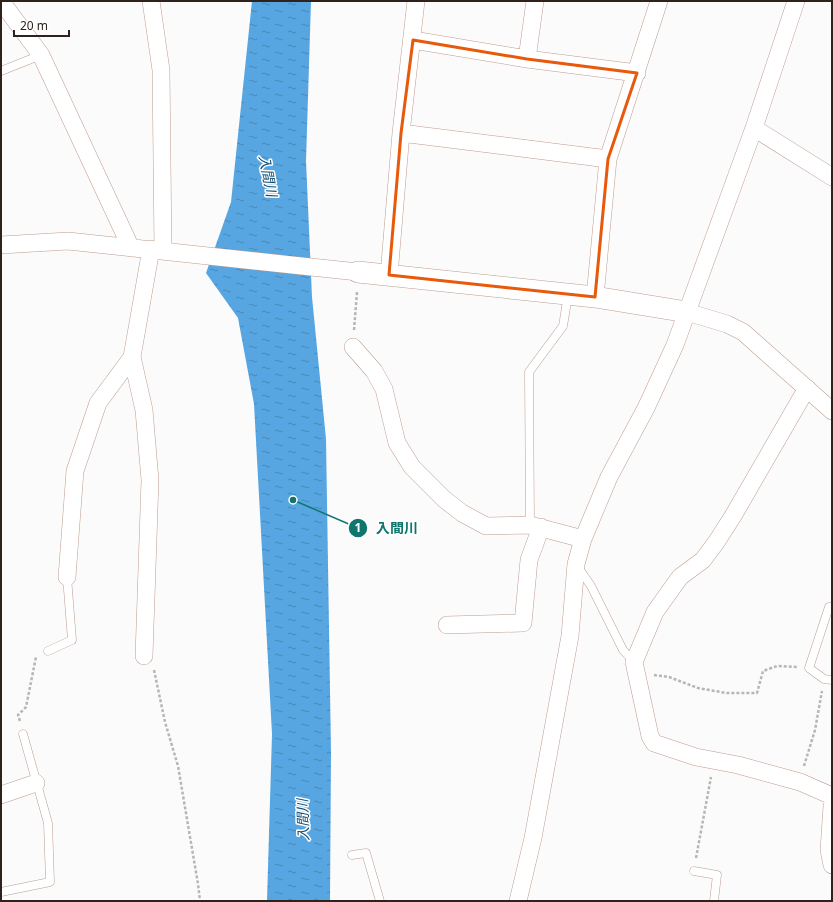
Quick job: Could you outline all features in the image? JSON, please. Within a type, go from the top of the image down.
[{"type":"street","points":[[1,1],[41,55],[131,248]]},
{"type":"street","points":[[67,577],[74,471],[98,403],[132,357],[162,251],[161,70],[151,1]]},
{"type":"street","points":[[389,275],[400,133],[416,1]]},
{"type":"street","points":[[527,59],[535,1]]},
{"type":"street","points":[[594,297],[608,159],[659,1]]},
{"type":"street","points":[[518,901],[533,838],[570,636],[576,564],[583,539],[609,477],[646,408],[675,344],[754,128],[796,1]]},
{"type":"street","points":[[412,40],[527,59],[637,73]]},
{"type":"street","points":[[754,128],[832,177]]},
{"type":"street","points":[[400,133],[608,159]]},
{"type":"street","points":[[1,245],[68,241],[594,297],[687,312],[727,324],[743,332],[832,410]]},
{"type":"street","points":[[353,347],[374,371],[384,389],[397,443],[412,467],[444,498],[462,513],[486,526],[535,526],[583,539]]},
{"type":"street","points":[[132,357],[144,410],[150,480],[144,656]]},
{"type":"street","points":[[807,388],[734,516],[703,560],[680,578],[655,612],[635,667],[649,729],[654,744],[696,757],[738,765],[800,782],[832,796]]},
{"type":"street","points":[[447,625],[523,623],[529,560],[535,526]]},
{"type":"street","points":[[1,795],[36,783]]},
{"type":"street","points":[[832,806],[829,850],[832,865]]},
{"type":"lane","points":[[1,71],[41,55]]},
{"type":"lane","points":[[535,526],[529,372],[563,326],[568,295]]},
{"type":"lane","points":[[576,564],[591,586],[623,650],[635,667]]},
{"type":"lane","points":[[48,651],[72,640],[67,577]]},
{"type":"lane","points":[[828,679],[809,668],[829,607],[832,608]]},
{"type":"lane","points":[[1,892],[50,882],[48,823],[24,734]]},
{"type":"lane","points":[[352,855],[366,853],[380,901]]},
{"type":"lane","points":[[694,871],[717,875],[714,901]]},
{"type":"path","points":[[353,347],[358,272]]},
{"type":"path","points":[[24,734],[18,715],[26,707],[36,655],[48,651]]},
{"type":"path","points":[[144,656],[153,663],[165,722],[178,766],[200,901]]},
{"type":"path","points":[[635,667],[669,677],[698,688],[726,693],[757,693],[763,671],[777,666],[809,668]]},
{"type":"path","points":[[800,782],[828,679]]},
{"type":"path","points":[[694,871],[713,760]]},
{"type":"highlighted area","points":[[413,40],[527,59],[637,73],[608,159],[595,297],[389,275],[401,133]]},
{"type":"water","name":"入間川","points":[[252,1],[311,1],[306,161],[312,297],[326,439],[331,752],[330,901],[267,901],[272,734],[254,404],[238,318],[206,273],[231,202]]},
{"type":"place","name":"入間川","points":[[293,500]]}]
